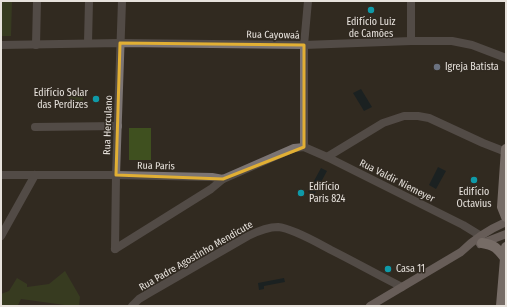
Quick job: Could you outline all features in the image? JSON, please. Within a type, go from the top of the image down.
[{"type":"main road","points":[[506,149],[502,207],[506,217]]},
{"type":"main road","points":[[370,306],[461,252],[470,249],[496,226],[506,222]]},
{"type":"main road","points":[[482,239],[506,234]]},
{"type":"main road","points":[[482,239],[496,247],[505,258]]},
{"type":"main road","points":[[501,306],[506,247]]},
{"type":"street","points":[[36,45],[37,1]]},
{"type":"street","points":[[88,43],[89,1]]},
{"type":"street","name":"Rua Herculano","points":[[122,1],[115,250],[212,189],[223,179]]},
{"type":"street","points":[[304,147],[304,46],[308,1]]},
{"type":"street","points":[[411,1],[411,41]]},
{"type":"street","name":"Rua Cayowaá","points":[[1,45],[120,43],[304,46],[432,40],[458,42],[472,45],[506,58]]},
{"type":"street","points":[[327,157],[384,123],[404,116],[429,118],[506,152]]},
{"type":"street","points":[[35,128],[118,126]]},
{"type":"street","name":"Rua Valdir Niemeyer","points":[[304,147],[327,157],[463,226],[482,239]]},
{"type":"street","name":"Rua Paris","points":[[1,175],[116,175],[212,177],[223,179],[294,148],[304,147]]},
{"type":"street","points":[[1,236],[35,175]]},
{"type":"street","name":"Rua Padre Agostinho Mendicute","points":[[132,306],[139,299],[248,236],[260,230],[278,227],[285,228],[306,237],[402,287]]},
{"type":"highlighted area","points":[[120,43],[304,45],[304,147],[223,179],[116,175]]},
{"type":"green space","points":[[1,1],[12,1],[11,36],[1,36]]},
{"type":"green space","points":[[69,91],[83,91],[83,107],[69,106]]},
{"type":"green space","points":[[129,128],[151,128],[151,160],[129,160]]},
{"type":"green space","points":[[65,271],[80,297],[79,306],[21,299],[18,305],[23,306],[1,306],[1,294],[9,291],[17,278],[27,284],[27,287],[49,284]]},
{"type":"water","points":[[361,89],[372,107],[364,111],[353,93]]},
{"type":"water","points":[[438,167],[446,171],[436,189],[429,185]]},
{"type":"water","points":[[321,168],[327,171],[314,195],[308,192]]},
{"type":"water","points":[[284,278],[285,282],[264,286],[264,289],[259,290],[258,283]]},
{"type":"place","name":"Edifício Luiz de Camões","points":[[371,10]]},
{"type":"place","name":"Igreja Batista","points":[[437,67]]},
{"type":"place","name":"Edifício Solar das Perdizes","points":[[96,99]]},
{"type":"place","name":"Edifício Octavius","points":[[474,180]]},
{"type":"place","name":"Edifício Paris 824","points":[[301,193]]},
{"type":"place","name":"Casa 11","points":[[388,269]]}]
